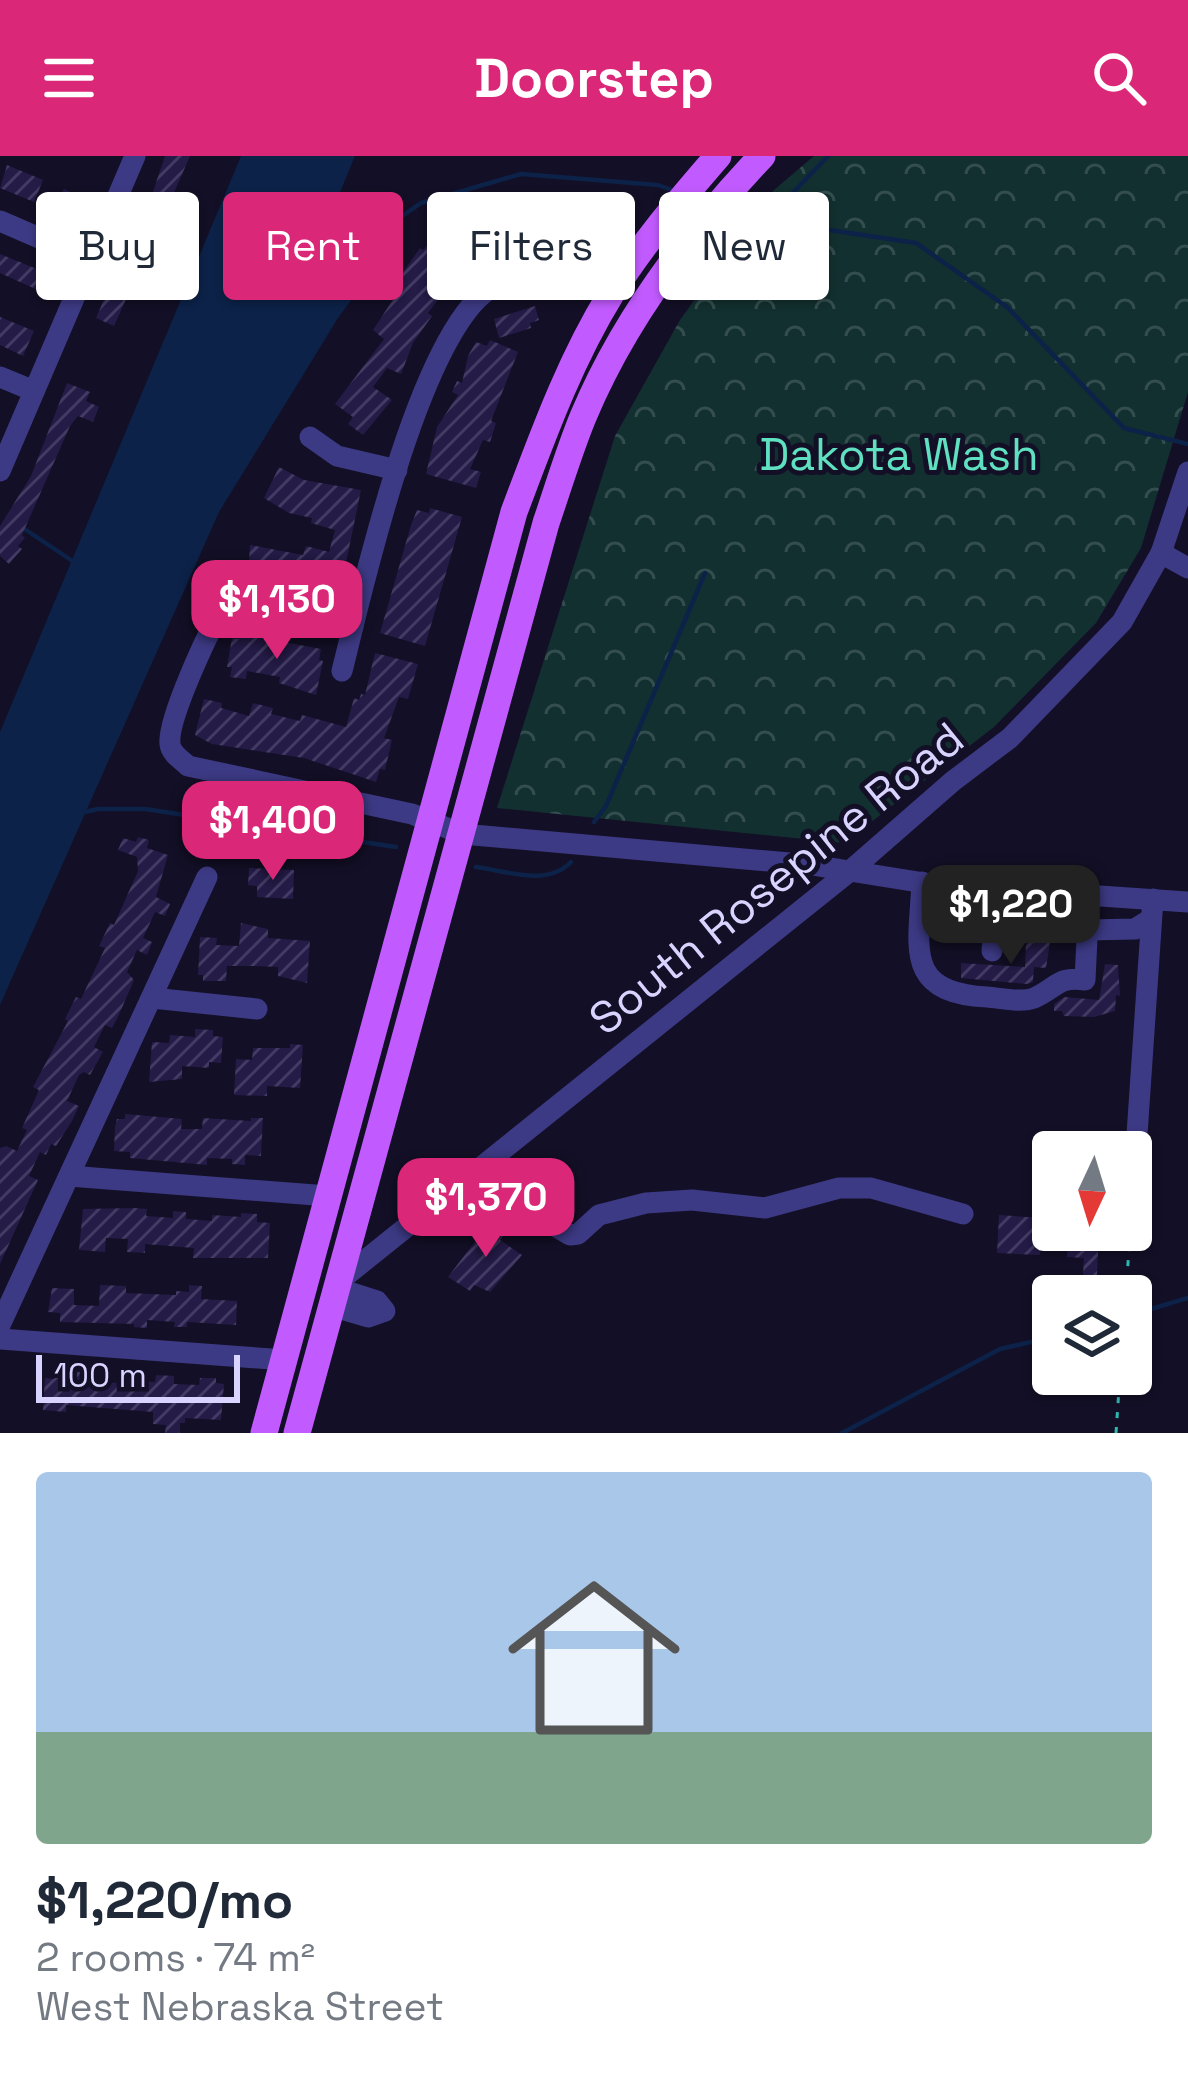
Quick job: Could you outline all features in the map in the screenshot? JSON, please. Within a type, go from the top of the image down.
[{"type":"main road","points":[[297,1433],[563,473],[604,372],[699,228],[759,157]]},
{"type":"main road","points":[[635,261],[709,167]]},
{"type":"main road","points":[[264,1433],[508,533],[557,400],[610,300]]},
{"type":"main road","points":[[533,462],[563,473]]},
{"type":"main road","points":[[302,1288],[336,1290]]},
{"type":"street","points":[[119,192],[135,156]]},
{"type":"street","points":[[0,221],[36,237]]},
{"type":"street","points":[[0,471],[73,300]]},
{"type":"street","points":[[342,671],[397,470],[436,360],[459,316],[473,300]]},
{"type":"street","points":[[0,377],[34,392]]},
{"type":"street","points":[[310,437],[337,456],[397,470]]},
{"type":"street","name":"South Rosepine Road","points":[[336,1290],[1010,738],[1122,622],[1161,554],[1188,472]]},
{"type":"street","points":[[1161,554],[1188,568]]},
{"type":"street","points":[[353,627],[233,604],[223,608],[178,707],[172,752],[188,766],[431,821],[462,834],[1089,896],[1147,916]]},
{"type":"street","points":[[0,1325],[207,877]]},
{"type":"street","points":[[922,882],[919,958],[926,976],[959,996],[1031,1000],[1066,978],[1085,980],[1089,896]]},
{"type":"street","points":[[970,922],[972,888]]},
{"type":"street","points":[[1018,926],[1021,891]]},
{"type":"street","points":[[920,920],[1088,930],[1188,902]]},
{"type":"street","points":[[1137,1131],[1147,916]]},
{"type":"street","points":[[992,951],[994,924]]},
{"type":"street","points":[[152,998],[257,1009]]},
{"type":"street","points":[[69,1176],[328,1196]]},
{"type":"street","points":[[459,1186],[541,1217],[570,1235],[578,1234],[599,1215],[646,1203],[692,1200],[765,1208],[839,1188],[872,1188],[963,1214]]},
{"type":"street","points":[[0,1339],[285,1360]]},
{"type":"path","points":[[1116,1433],[1119,1395]]},
{"type":"green space","name":"Dakota Wash","points":[[814,156],[1188,156],[1188,392],[1141,548],[1096,623],[994,727],[844,843],[497,808],[615,436],[680,320],[694,300],[829,300],[829,192],[774,190]]},
{"type":"water","points":[[241,156],[355,156],[340,192],[226,192]]},
{"type":"water","points":[[223,199],[223,300],[351,300],[219,512],[0,1005],[0,732],[181,300],[199,300],[199,256]]},
{"type":"building","points":[[165,156],[190,156],[174,192],[153,192]]},
{"type":"building","points":[[7,165],[43,180],[34,202],[0,188]]},
{"type":"building","points":[[427,246],[427,300],[438,300],[401,374],[387,368],[373,387],[392,400],[363,435],[348,424],[353,417],[335,404],[384,339],[373,330],[393,300],[403,300],[403,272]]},
{"type":"building","points":[[0,254],[36,269],[36,289],[0,273]]},
{"type":"building","points":[[104,300],[126,300],[114,326],[96,318]]},
{"type":"building","points":[[535,306],[539,320],[530,323],[531,328],[499,338],[494,319]]},
{"type":"building","points":[[0,317],[34,331],[23,356],[0,345]]},
{"type":"building","points":[[490,340],[518,352],[491,421],[496,423],[490,442],[483,440],[470,469],[481,472],[476,488],[426,474],[437,427],[458,395],[452,392],[457,381],[462,383],[468,356],[476,342],[487,346]]},
{"type":"building","points":[[67,383],[90,392],[86,401],[99,407],[93,422],[78,416],[70,426],[22,535],[25,538],[18,546],[22,549],[9,564],[0,556],[0,526],[31,476]]},
{"type":"building","points":[[279,467],[304,480],[361,490],[341,587],[334,585],[330,600],[300,590],[301,584],[265,574],[264,582],[248,580],[250,545],[303,555],[306,546],[329,552],[335,530],[264,498]]},
{"type":"building","points":[[430,508],[462,517],[425,646],[380,633],[417,510],[429,513]]},
{"type":"building","points":[[240,634],[321,649],[316,695],[279,683],[280,677],[247,671],[246,679],[230,677],[232,638],[239,639]]},
{"type":"building","points":[[375,653],[418,664],[408,699],[399,697],[384,738],[392,740],[385,770],[380,769],[376,782],[304,758],[212,744],[195,735],[204,699],[249,716],[253,703],[273,708],[271,714],[300,721],[302,715],[346,727],[354,698],[365,695]]},
{"type":"building","points":[[138,837],[149,840],[147,848],[168,855],[156,897],[170,904],[165,916],[155,912],[143,938],[152,942],[147,955],[137,950],[127,972],[134,980],[118,1017],[112,1028],[105,1025],[94,1047],[103,1052],[90,1075],[79,1075],[67,1101],[79,1106],[72,1121],[56,1146],[51,1144],[46,1155],[40,1152],[29,1176],[38,1180],[0,1264],[0,1148],[17,1151],[27,1130],[22,1128],[39,1090],[33,1087],[76,997],[81,999],[105,948],[99,946],[110,923],[114,925],[138,871],[137,857],[118,850],[123,838],[136,842]]},
{"type":"building","points":[[249,868],[294,870],[293,899],[257,897],[257,886],[248,885]]},
{"type":"building","points":[[241,923],[268,929],[268,938],[310,941],[307,983],[278,976],[278,967],[253,966],[227,966],[226,981],[203,981],[203,975],[198,975],[200,937],[217,938],[216,945],[239,946]]},
{"type":"building","points":[[1026,941],[1050,943],[1046,968],[1034,967],[1033,982],[961,978],[961,963],[1025,967]]},
{"type":"building","points":[[1105,964],[1118,965],[1120,996],[1116,995],[1115,1011],[1094,1017],[1054,1011],[1054,1004],[1064,997],[1099,1000]]},
{"type":"building","points":[[195,1029],[213,1030],[213,1036],[223,1037],[221,1063],[209,1062],[209,1068],[182,1066],[182,1079],[149,1082],[152,1042],[169,1043],[170,1035],[195,1037]]},
{"type":"building","points":[[290,1044],[303,1045],[300,1088],[267,1086],[267,1096],[234,1095],[236,1059],[252,1060],[253,1048],[290,1048]]},
{"type":"building","points":[[125,1114],[182,1119],[181,1129],[202,1129],[203,1118],[263,1118],[261,1156],[245,1155],[245,1165],[232,1164],[232,1159],[207,1158],[207,1165],[130,1158],[130,1152],[114,1151],[117,1119],[125,1119]]},
{"type":"building","points":[[83,1209],[147,1209],[146,1216],[173,1218],[173,1211],[186,1212],[186,1219],[212,1221],[212,1215],[257,1214],[257,1222],[270,1223],[268,1258],[193,1258],[194,1248],[145,1244],[145,1253],[127,1252],[128,1239],[106,1238],[105,1252],[79,1250]]},
{"type":"building","points":[[999,1215],[1032,1217],[1032,1251],[1040,1251],[1040,1255],[997,1253]]},
{"type":"building","points":[[493,1218],[508,1229],[500,1240],[522,1255],[490,1292],[474,1285],[470,1291],[448,1277]]},
{"type":"building","points":[[1067,1251],[1098,1251],[1097,1275],[1083,1275],[1084,1258],[1067,1257]]},
{"type":"building","points":[[100,1285],[126,1286],[126,1293],[176,1295],[176,1291],[189,1292],[189,1285],[202,1286],[201,1299],[237,1301],[236,1325],[187,1322],[187,1327],[174,1327],[175,1322],[147,1320],[147,1328],[60,1322],[60,1313],[48,1312],[52,1288],[74,1289],[74,1305],[99,1306]]},
{"type":"building","points":[[55,1370],[93,1373],[100,1382],[120,1383],[122,1372],[134,1372],[133,1380],[155,1382],[156,1375],[174,1376],[174,1384],[199,1385],[200,1378],[216,1378],[216,1383],[224,1384],[221,1420],[185,1418],[180,1433],[165,1433],[166,1425],[153,1424],[153,1412],[66,1405],[66,1412],[43,1410],[45,1378],[54,1379]]},
{"type":"waterway","points":[[794,192],[828,156]]},
{"type":"waterway","name":"Dakota Wash","points":[[403,215],[421,203],[521,174],[658,185],[675,191]]},
{"type":"waterway","name":"Dakota Wash","points":[[829,230],[916,243],[1007,307],[1124,428],[1188,444]]},
{"type":"waterway","points":[[20,526],[74,562]]},
{"type":"waterway","points":[[594,822],[606,806],[705,573]]},
{"type":"waterway","points":[[81,813],[145,809],[396,847]]},
{"type":"waterway","points":[[476,867],[539,876],[571,862]]},
{"type":"waterway","points":[[1152,1309],[1188,1298]]},
{"type":"waterway","points":[[842,1433],[1000,1349],[1032,1342]]}]
